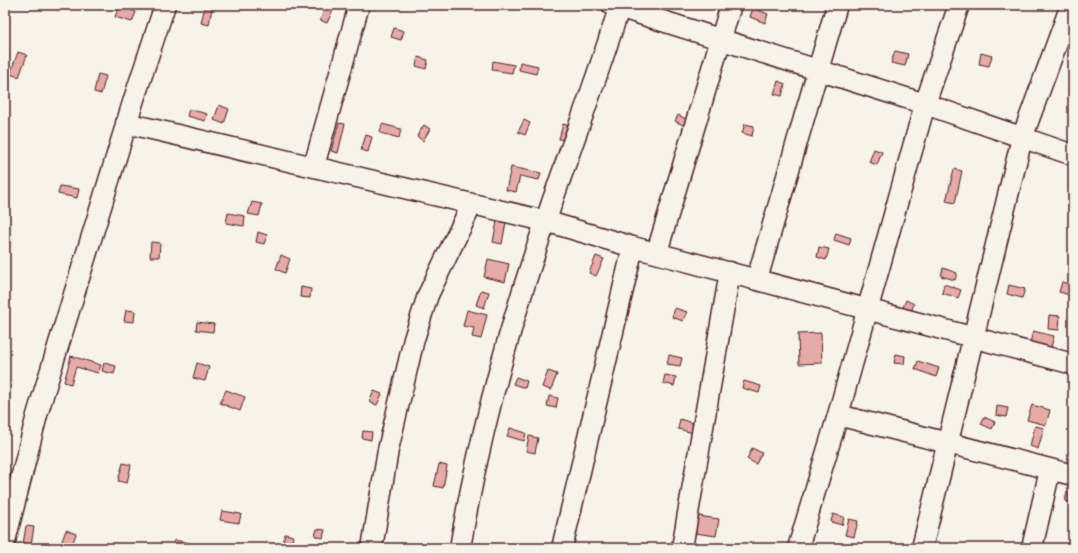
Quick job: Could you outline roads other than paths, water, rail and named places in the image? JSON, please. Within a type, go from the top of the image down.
[{"type":"street","points":[[5,541],[37,415],[126,123],[165,5]]},
{"type":"street","points":[[314,166],[359,5]]},
{"type":"street","points":[[657,252],[731,5]]},
{"type":"street","points":[[757,279],[837,5]]},
{"type":"street","points":[[798,548],[838,415],[925,104],[959,5]]},
{"type":"street","points":[[922,548],[972,337],[1022,138],[1071,5]]},
{"type":"street","points":[[460,548],[471,482],[494,391],[545,222],[617,6],[925,104],[1073,155]]},
{"type":"street","points":[[126,123],[314,166],[545,222],[633,247],[657,252],[1073,364]]},
{"type":"street","points":[[372,548],[388,450],[414,339],[428,295],[472,204]]},
{"type":"street","points":[[562,548],[633,247]]},
{"type":"street","points":[[682,548],[730,272]]},
{"type":"street","points":[[838,415],[1073,475]]},
{"type":"street","points":[[1032,548],[1050,470]]}]
